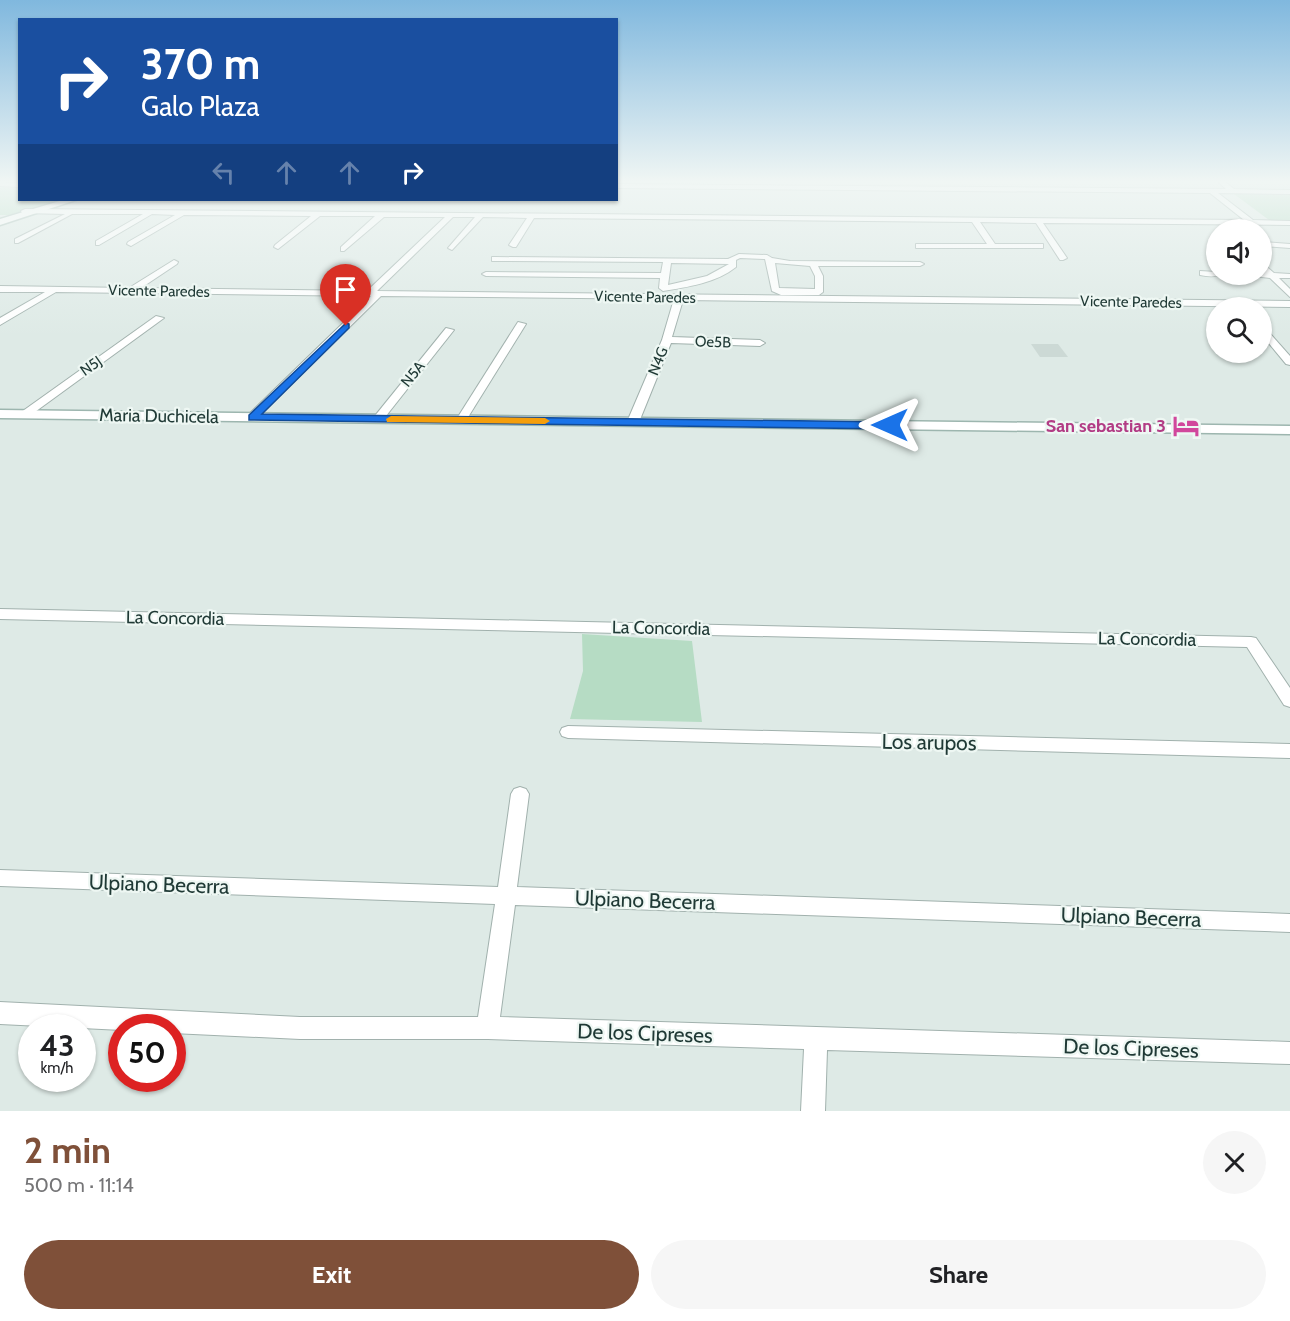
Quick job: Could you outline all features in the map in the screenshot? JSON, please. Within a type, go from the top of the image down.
[{"type":"main road","name":"Maria Duchicela","points":[[0,414],[1290,430]]},
{"type":"street","points":[[18,241],[35,232]]},
{"type":"street","points":[[99,243],[118,232]]},
{"type":"street","points":[[131,244],[151,232]]},
{"type":"street","points":[[278,247],[296,232]]},
{"type":"street","points":[[344,249],[363,232]]},
{"type":"street","points":[[252,417],[435,232]]},
{"type":"street","points":[[452,248],[466,232]]},
{"type":"street","points":[[513,245],[522,232]]},
{"type":"street","points":[[982,232],[993,246]]},
{"type":"street","points":[[1045,232],[1063,258]]},
{"type":"street","points":[[1272,245],[1290,246]]},
{"type":"street","points":[[919,246],[1040,246]]},
{"type":"street","points":[[475,289],[662,292],[720,273],[733,265],[732,259],[739,256],[813,262],[920,264]]},
{"type":"street","points":[[495,259],[731,262]]},
{"type":"street","points":[[662,292],[668,260]]},
{"type":"street","points":[[770,260],[775,289],[781,292],[819,292],[819,276],[813,262]]},
{"type":"street","points":[[132,290],[174,262]]},
{"type":"street","points":[[486,274],[664,276]]},
{"type":"street","points":[[1272,275],[1290,276]]},
{"type":"street","points":[[1272,275],[1290,294]]},
{"type":"street","name":"Vicente Paredes","points":[[0,289],[374,293],[662,292],[679,298],[1206,306]]},
{"type":"street","points":[[0,322],[55,290]]},
{"type":"street","points":[[0,294],[28,294]]},
{"type":"street","name":"N4G","points":[[633,422],[667,340],[679,298]]},
{"type":"street","name":"Vicente Paredes","points":[[1272,305],[1290,304]]},
{"type":"street","name":"N5J","points":[[24,414],[159,318]]},
{"type":"street","points":[[461,420],[521,324]]},
{"type":"street","name":"N5A","points":[[378,419],[449,330]]},
{"type":"street","name":"Oe5B","points":[[667,340],[759,343]]},
{"type":"street","points":[[1272,342],[1290,363]]},
{"type":"street","name":"La Concordia","points":[[0,614],[1251,642],[1290,701]]},
{"type":"street","name":"Los arupos","points":[[568,732],[1290,751]]},
{"type":"street","points":[[488,1028],[520,794]]},
{"type":"street","name":"Ulpiano Becerra","points":[[0,878],[1290,922]]},
{"type":"street","name":"De los Cipreses","points":[[0,1013],[300,1028],[488,1028],[1290,1053]]},
{"type":"street","points":[[813,1111],[816,1038]]},
{"type":"shaded area","points":[[1031,344],[1058,344],[1068,357],[1040,357]]},
{"type":"green space","points":[[582,634],[692,641],[702,722],[570,719],[583,671]]},
{"type":"slow traffic","points":[[391,419],[545,421]]},
{"type":"place","name":"San sebastian 3","points":[[1186,426]]},
{"type":"route","points":[[346,326],[252,417],[890,425]]}]
